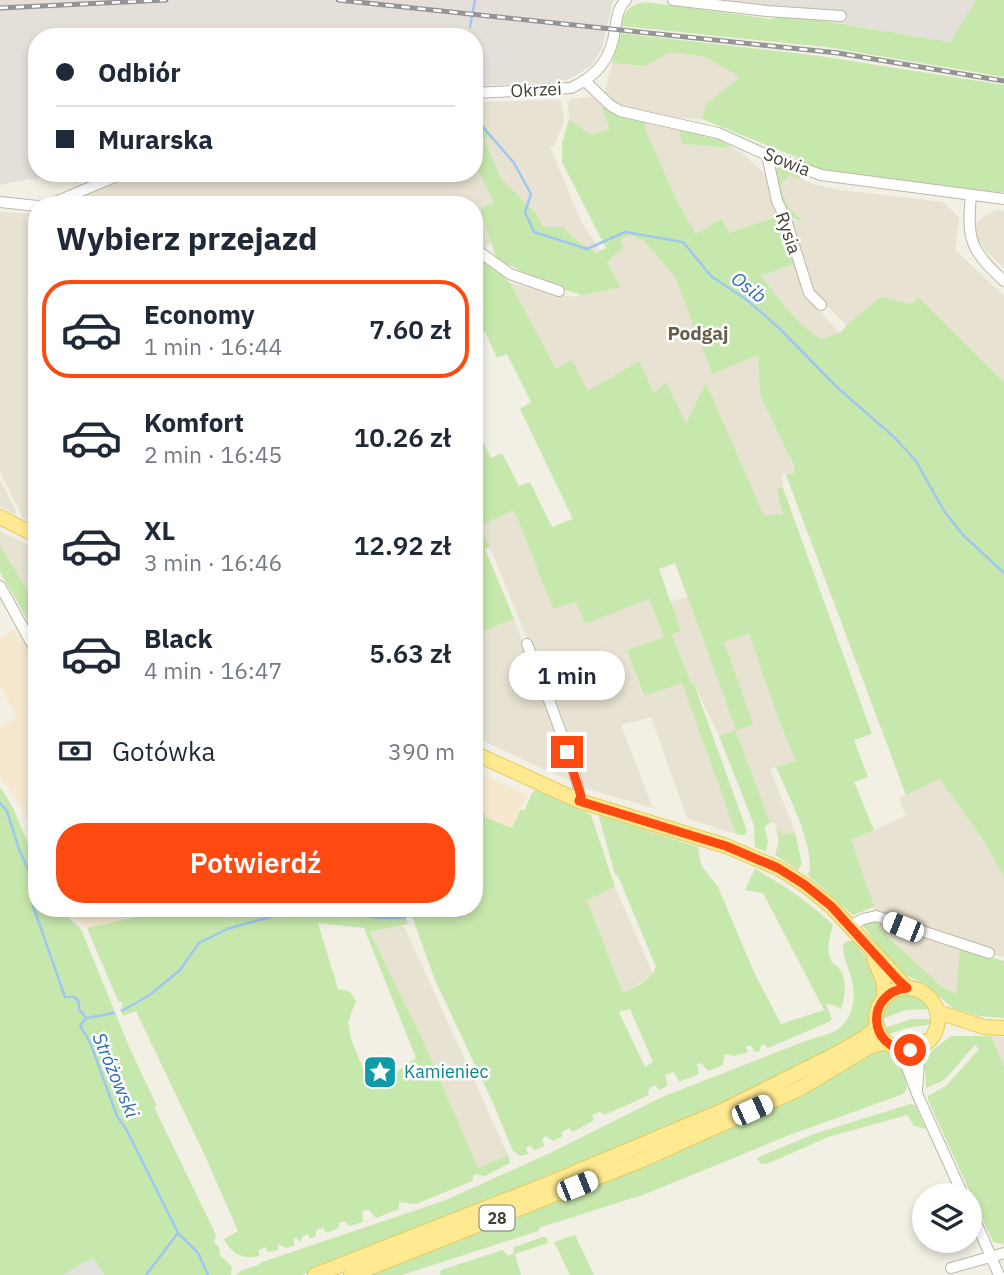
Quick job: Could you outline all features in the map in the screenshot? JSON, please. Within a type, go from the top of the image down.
[{"type":"main road","points":[[0,517],[28,531]]},
{"type":"main road","points":[[483,757],[579,801],[758,858],[810,889],[850,926],[907,988],[926,995],[937,1012],[936,1031],[931,1040],[920,1048],[900,1049],[886,1042],[877,1027],[877,1011],[885,997],[895,990],[907,988]]},
{"type":"main road","points":[[869,949],[883,980],[885,997]]},
{"type":"main road","points":[[937,1012],[984,1027]]},
{"type":"main road","name":"28","points":[[315,1275],[722,1111],[836,1054],[877,1027]]},
{"type":"main road","points":[[936,1031],[1004,1028]]},
{"type":"main road","name":"28","points":[[351,1275],[642,1160],[801,1088],[869,1047],[886,1042]]},
{"type":"street","name":"Okrzei","points":[[483,93],[571,88],[585,81],[597,72],[606,60],[611,49],[617,13],[626,0]]},
{"type":"street","points":[[673,0],[841,16]]},
{"type":"street","name":"Sowia","points":[[585,81],[620,111],[718,133],[804,169],[836,178],[1004,199]]},
{"type":"street","name":"Rysia","points":[[767,155],[777,201],[786,220],[809,293],[821,305]]},
{"type":"street","points":[[72,196],[104,182]]},
{"type":"street","points":[[971,196],[969,228],[974,247],[982,260],[1004,281]]},
{"type":"street","points":[[0,202],[28,205]]},
{"type":"street","points":[[483,254],[510,274],[559,291]]},
{"type":"street","points":[[0,586],[28,637]]},
{"type":"street","points":[[527,644],[573,771],[581,796],[579,801]]},
{"type":"street","points":[[850,926],[876,916],[989,953]]},
{"type":"street","points":[[917,1092],[920,1048]]},
{"type":"street","points":[[900,1049],[958,1183]]},
{"type":"street","points":[[982,1236],[999,1275]]},
{"type":"street","points":[[951,1268],[1004,1253]]},
{"type":"shaded area","points":[[0,0],[613,0],[602,48],[592,65],[570,79],[549,83],[483,86],[483,28],[28,28],[28,179],[0,185]]},
{"type":"shaded area","points":[[702,0],[976,0],[951,42]]},
{"type":"shaded area","points":[[670,52],[705,57],[741,77],[706,104],[702,119],[665,117],[619,106],[604,96],[612,63],[646,66]]},
{"type":"shaded area","points":[[593,97],[605,112],[610,129],[591,135],[569,119],[568,104],[570,99]]},
{"type":"shaded area","points":[[561,100],[564,120],[555,145],[550,147],[581,221],[600,251],[595,253],[563,227],[543,227],[535,212],[502,180],[485,140],[489,131],[483,124],[483,102]]},
{"type":"shaded area","points":[[646,123],[679,129],[683,144],[733,148],[743,154],[765,174],[778,216],[730,233],[721,219],[696,234],[678,203],[645,130]]},
{"type":"shaded area","points":[[790,175],[816,185],[841,190],[943,202],[959,217],[955,250],[1004,296],[1004,382],[918,298],[912,304],[860,316],[847,326],[815,293],[803,266],[806,261],[796,249],[793,220],[803,221],[787,205],[780,184]]},
{"type":"shaded area","points":[[483,181],[494,202],[483,208],[483,196],[85,196],[118,182]]},
{"type":"shaded area","points":[[995,210],[1004,211],[1004,268],[985,250],[975,234],[977,221]]},
{"type":"shaded area","points":[[0,212],[28,214],[28,520],[23,518],[0,471]]},
{"type":"shaded area","points":[[483,218],[492,243],[483,249]]},
{"type":"shaded area","points":[[629,235],[644,241],[675,277],[712,374],[758,354],[760,394],[782,438],[795,473],[782,475],[783,488],[778,488],[783,514],[764,517],[706,384],[686,425],[666,382],[655,394],[588,392],[556,369],[510,283],[572,297],[621,286],[607,262],[623,248],[619,240]]},
{"type":"shaded area","points":[[796,263],[807,298],[840,333],[821,339],[809,332],[761,276]]},
{"type":"shaded area","points":[[0,480],[16,511],[16,515],[0,507]]},
{"type":"shaded area","points":[[514,510],[553,609],[577,602],[649,599],[665,637],[628,651],[643,696],[682,683],[736,834],[687,818],[651,717],[621,725],[653,808],[581,787],[520,621],[483,535],[483,525]]},
{"type":"shaded area","points":[[0,531],[28,545],[28,591],[0,545]]},
{"type":"shaded area","points":[[687,597],[736,730],[724,642],[749,634],[796,761],[770,769],[795,832],[782,835],[774,823],[770,823],[736,731],[719,736],[694,684],[691,684],[672,634],[681,631],[670,602]]},
{"type":"shaded area","points":[[514,619],[575,783],[483,741],[483,631]]},
{"type":"shaded area","points":[[25,623],[28,628],[28,822],[20,805],[0,777],[0,727],[17,717],[0,686],[0,638]]},
{"type":"shaded area","points":[[483,775],[527,795],[512,828],[485,817]]},
{"type":"shaded area","points":[[940,779],[982,838],[1004,877],[1004,957],[961,948],[956,994],[941,986],[881,929],[851,840],[906,816],[899,798]]},
{"type":"shaded area","points":[[615,887],[653,974],[623,994],[587,899]]},
{"type":"shaded area","points":[[77,917],[136,917],[87,928]]},
{"type":"shaded area","points":[[404,926],[508,1155],[478,1169],[425,1045],[370,931]]},
{"type":"shaded area","points":[[991,1036],[1004,1037],[1004,1067]]},
{"type":"shaded area","points":[[93,1258],[103,1275],[63,1275]]},
{"type":"green space","points":[[976,0],[1004,0],[1004,77],[826,47],[621,26],[629,9],[646,2],[772,19],[783,14],[950,42]]},
{"type":"green space","points":[[620,33],[820,56],[1004,85],[1004,192],[999,195],[838,174],[810,167],[796,157],[702,119],[706,104],[740,77],[705,57],[670,52],[646,66],[612,63]]},
{"type":"green space","points":[[603,105],[621,116],[646,123],[645,130],[678,203],[696,234],[721,219],[730,233],[778,216],[796,263],[761,276],[781,302],[812,333],[821,339],[840,333],[881,297],[912,304],[918,297],[1004,382],[1004,877],[982,838],[940,779],[906,795],[786,475],[795,473],[793,464],[760,394],[758,355],[712,374],[675,277],[644,241],[630,235],[620,240],[623,248],[607,262],[621,287],[582,295],[518,275],[518,269],[497,260],[483,218],[483,208],[494,202],[483,181],[483,124],[489,131],[485,141],[502,180],[535,212],[543,227],[563,227],[572,237],[596,253],[606,248],[562,162],[562,144],[569,119],[591,135],[610,129]]},
{"type":"green space","points":[[679,129],[720,140],[733,148],[682,144]]},
{"type":"green space","points":[[774,165],[801,174],[800,179],[790,175],[780,185],[787,205],[804,222],[788,217],[776,189]]},
{"type":"green space","points":[[483,260],[510,283],[556,369],[572,360],[588,391],[639,361],[654,393],[666,382],[686,424],[706,383],[764,516],[783,514],[777,488],[783,488],[872,734],[854,740],[868,777],[854,782],[874,830],[851,840],[874,907],[853,915],[808,875],[809,852],[805,837],[776,767],[796,761],[749,634],[724,642],[753,724],[736,731],[770,823],[764,827],[768,840],[766,852],[755,847],[754,825],[719,736],[736,730],[675,563],[659,569],[681,631],[672,634],[691,684],[694,684],[747,831],[744,835],[736,834],[682,683],[644,696],[627,650],[664,637],[649,599],[585,624],[576,602],[553,609],[514,510],[483,525],[483,443],[491,458],[502,453],[519,486],[530,482],[552,527],[573,519],[520,409],[531,402],[507,354],[497,358],[485,332],[483,333]]},
{"type":"green space","points":[[483,534],[490,547],[485,549],[514,619],[483,631]]},
{"type":"green space","points":[[0,545],[28,591],[28,629],[25,624],[27,619],[0,572]]},
{"type":"green space","points":[[0,787],[12,806],[28,844],[28,917],[68,917],[81,929],[130,1049],[157,1106],[154,1107],[216,1235],[214,1242],[219,1247],[220,1255],[232,1267],[231,1275],[104,1275],[93,1258],[63,1275],[0,1275]]},
{"type":"green space","points":[[536,790],[591,815],[615,887],[587,900],[623,993],[647,979],[656,967],[615,874],[599,817],[601,816],[698,847],[701,865],[718,887],[754,972],[781,1024],[824,1010],[763,893],[745,890],[755,869],[805,901],[833,925],[828,950],[831,960],[843,975],[845,990],[841,1009],[826,1004],[832,1019],[829,1022],[768,1048],[764,1044],[761,1045],[760,1051],[755,1052],[751,1046],[746,1046],[748,1052],[734,1056],[725,1054],[723,1065],[708,1071],[701,1063],[697,1064],[699,1074],[679,1082],[674,1072],[665,1075],[668,1086],[659,1090],[652,1086],[648,1091],[649,1095],[605,1115],[600,1112],[592,1115],[594,1120],[573,1132],[569,1128],[561,1133],[563,1136],[553,1141],[546,1136],[542,1139],[544,1146],[535,1150],[530,1145],[526,1148],[528,1154],[520,1156],[513,1151],[435,980],[412,917],[483,917],[483,811],[485,817],[512,828],[521,809],[524,811]],"holes":[[[630,1009],[653,1062],[645,1067],[619,1012]]]},
{"type":"green space","points":[[776,826],[782,835],[795,832],[802,864],[798,870],[775,855],[779,841]]},
{"type":"green space","points":[[136,917],[405,917],[408,924],[370,932],[425,1045],[478,1168],[508,1155],[510,1163],[485,1176],[474,1174],[472,1181],[416,1204],[399,1202],[399,1209],[376,1218],[369,1210],[362,1211],[363,1222],[349,1226],[344,1221],[339,1223],[339,1228],[326,1233],[323,1228],[316,1230],[316,1236],[309,1238],[308,1234],[303,1236],[300,1242],[296,1238],[293,1239],[295,1245],[286,1248],[278,1244],[278,1250],[268,1252],[265,1247],[259,1250],[259,1256],[238,1255],[224,1239],[238,1231],[206,1158],[136,1011],[123,1016],[123,1003],[118,1001],[87,928]],"holes":[[[318,923],[364,928],[416,1058],[372,1090],[351,1039],[348,1022],[356,1001],[350,992],[338,989]]]},
{"type":"green space","points":[[878,921],[881,930],[941,986],[956,994],[960,948],[1004,961],[1004,1018],[979,1016],[954,1009],[925,984],[899,972],[863,926],[865,923]]},
{"type":"green space","points":[[853,941],[874,968],[880,995],[866,1032],[723,1104],[302,1275],[236,1275],[262,1262],[446,1200],[552,1152],[662,1097],[835,1031],[847,1020],[853,1004],[852,979],[843,948],[843,944]]},
{"type":"green space","points":[[901,995],[918,998],[930,1009],[906,1010],[882,1019],[888,1004]]},
{"type":"green space","points":[[912,1019],[932,1019],[932,1024],[906,1028],[887,1035],[884,1029],[887,1027]]},
{"type":"green space","points":[[928,1033],[921,1040],[912,1043],[894,1041],[916,1034]]},
{"type":"green space","points":[[951,1036],[991,1036],[1004,1067],[1004,1244],[993,1242],[982,1218],[982,1183],[966,1183],[928,1100],[928,1096],[947,1085],[979,1049],[975,1045],[944,1080],[926,1088],[924,1060]]},
{"type":"green space","points":[[882,1048],[899,1056],[907,1089],[903,1094],[787,1136],[643,1195],[541,1227],[538,1231],[402,1275],[368,1275]]},
{"type":"green space","points":[[910,1104],[915,1105],[926,1129],[914,1126],[907,1115],[828,1137],[767,1164],[760,1163],[757,1158],[811,1135]]},
{"type":"green space","points":[[575,1235],[594,1275],[570,1275],[554,1242]]},
{"type":"green space","points":[[547,1238],[548,1243],[515,1254],[521,1275],[440,1275],[441,1270],[503,1250],[508,1256],[513,1254],[514,1247]]},
{"type":"waterway","name":"Osib","points":[[470,27],[475,0]]},
{"type":"waterway","name":"Osib","points":[[483,127],[514,163],[531,194],[525,212],[534,232],[587,249],[625,232],[683,242],[711,276],[747,300],[779,328],[838,388],[894,437],[916,461],[944,511],[963,535],[1004,573]]},
{"type":"waterway","name":"Stróżowski","points":[[0,803],[7,811],[28,870]]},
{"type":"waterway","name":"Stróżowski","points":[[37,917],[65,997],[75,997],[86,1018],[80,1026],[90,1042],[117,1116],[178,1233],[146,1275]]},
{"type":"waterway","points":[[122,1011],[151,994],[180,970],[199,943],[227,929],[270,917]]},
{"type":"waterway","points":[[372,917],[405,918]]},
{"type":"waterway","points":[[87,1018],[114,1013]]},
{"type":"waterway","points":[[178,1233],[198,1253],[208,1275]]},
{"type":"railway","points":[[0,8],[166,0]]},
{"type":"railway","points":[[338,0],[838,53],[1004,81]]},
{"type":"place","name":"Kamieniec","points":[[380,1072]]},
{"type":"district","name":"Podgaj","points":[[698,333]]},
{"type":"route","points":[[567,752],[581,796],[579,801],[747,853],[785,872],[826,902],[907,988],[895,990],[885,997],[878,1007],[876,1019],[878,1030],[886,1042],[897,1049],[910,1050]]}]
